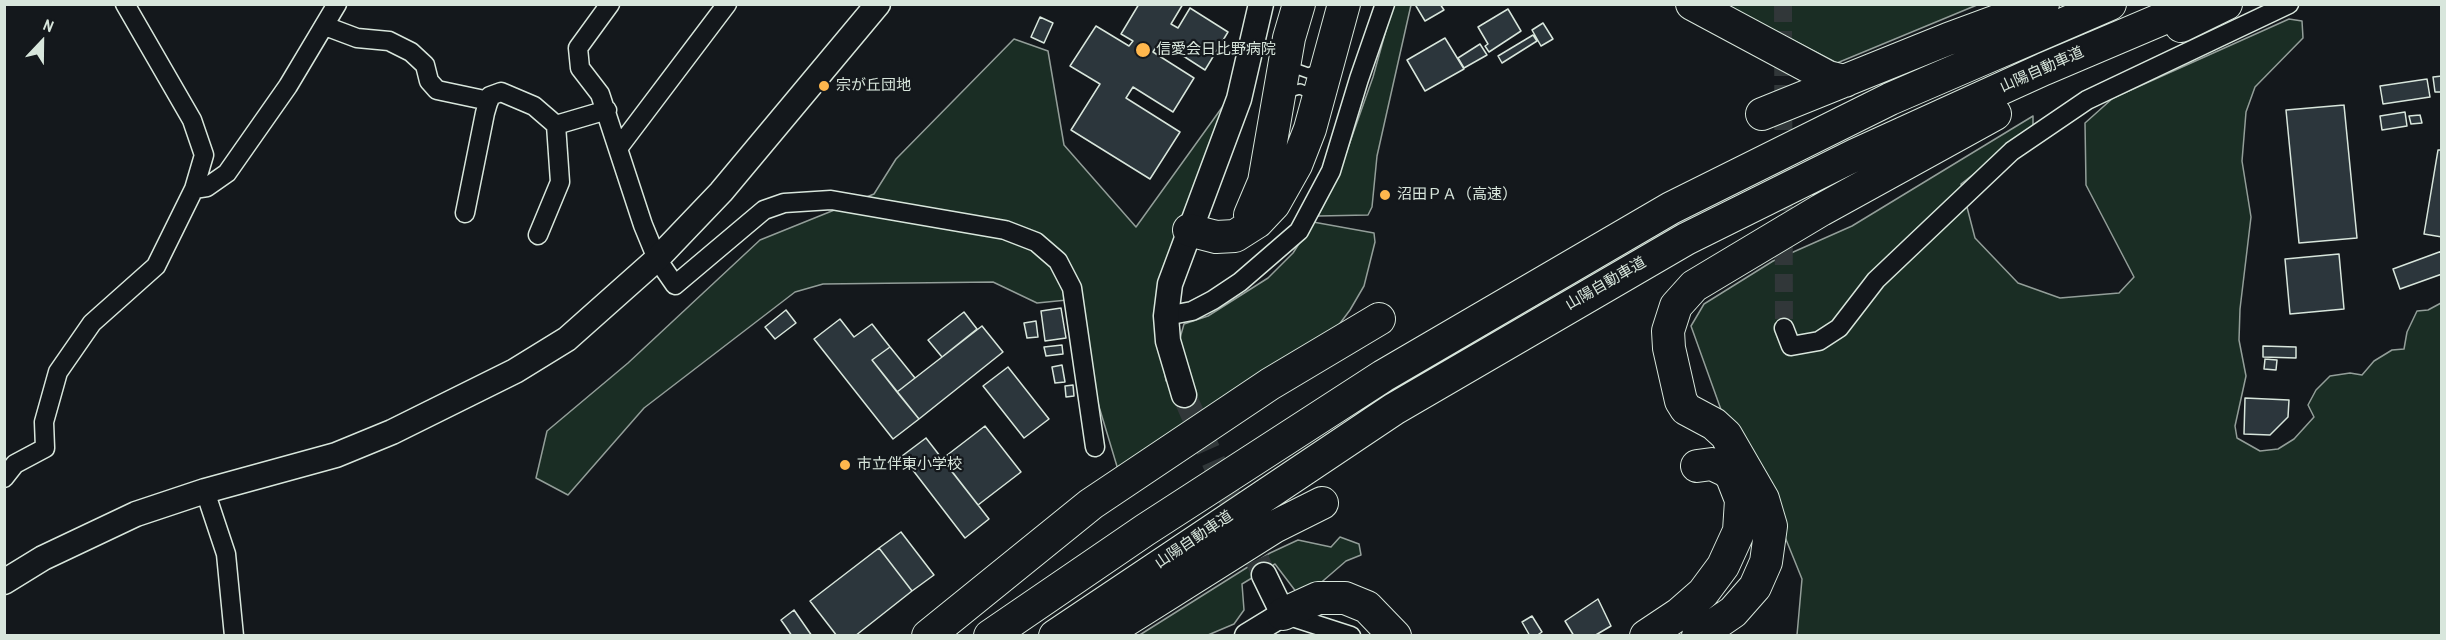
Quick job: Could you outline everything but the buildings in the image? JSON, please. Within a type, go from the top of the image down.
[{"type":"highway","points":[[1189,230],[1217,234],[1226,232],[1241,224],[1253,212],[1264,182],[1287,52],[1299,4]]},
{"type":"highway","points":[[1189,230],[1216,237],[1235,236],[1257,222],[1274,204],[1296,165],[1316,109],[1344,4]]},
{"type":"highway","points":[[1679,4],[1719,29],[1791,64],[1799,73],[1803,86],[1801,100]]},
{"type":"highway","points":[[1692,4],[1739,31],[1799,59],[1828,77],[1845,81]]},
{"type":"highway","points":[[1762,114],[1948,39],[2043,4]]},
{"type":"highway","points":[[990,636],[1145,530],[1383,376],[1661,214],[1890,99],[2110,4]]},
{"type":"highway","name":"山陽自動車道","points":[[1055,636],[1275,486],[1394,409],[1686,239],[1855,154],[2044,69],[2197,4]]},
{"type":"highway","points":[[1698,636],[1713,627],[1749,553],[1771,526],[1767,507],[1742,461],[1721,429],[1695,415],[1680,401],[1672,366],[1668,331],[1676,306],[1682,297],[1694,286],[1968,126],[2226,4]]},
{"type":"highway","points":[[928,636],[1100,498],[1270,384],[1378,319]]},
{"type":"highway","points":[[1697,466],[1712,464],[1720,467],[1727,471],[1735,483],[1749,553]]},
{"type":"highway","points":[[1101,636],[1274,527],[1322,502]]},
{"type":"highway","points":[[1646,636],[1692,603],[1730,589]]},
{"type":"highway","points":[[1283,614],[1310,600],[1325,597],[1345,598],[1367,607],[1395,636]]},
{"type":"highway","points":[[1283,614],[1315,603],[1342,605],[1360,612],[1384,636]]},
{"type":"street","points":[[4,478],[15,464],[45,448],[44,422],[58,372],[92,323],[156,266],[194,189],[204,155],[192,120],[172,89],[139,24],[125,4]]},
{"type":"street","points":[[194,189],[207,187],[227,173],[288,86],[337,4]]},
{"type":"street","points":[[610,4],[578,48],[580,68],[600,94],[643,225],[657,259],[675,285],[764,210],[784,203],[831,200],[1005,230],[1036,242],[1058,261],[1072,288],[1095,447]]},
{"type":"street","points":[[619,147],[727,4]]},
{"type":"street","points":[[4,582],[87,535],[136,514],[205,490],[336,455],[401,428],[505,376],[567,339],[657,259],[721,192],[878,4]]},
{"type":"street","points":[[1184,395],[1174,368],[1166,316],[1170,284],[1239,99],[1261,4]]},
{"type":"street","points":[[1166,316],[1192,311],[1213,300],[1240,282],[1299,231],[1331,171],[1385,4]]},
{"type":"street","points":[[1784,328],[1791,346],[1819,341],[1839,328],[1876,280],[2012,151],[2087,100],[2289,4]]},
{"type":"street","points":[[325,26],[357,38],[389,41],[401,46],[425,65],[429,81],[437,90],[489,101]]},
{"type":"street","points":[[465,213],[490,96],[501,92],[534,106],[556,125],[560,182],[538,235]]},
{"type":"street","points":[[556,125],[607,110]]},
{"type":"street","points":[[205,490],[226,554],[234,636]]},
{"type":"street","points":[[1264,575],[1283,614],[1351,636]]},
{"type":"street","points":[[1247,636],[1283,614]]},
{"type":"lane","points":[[1287,52],[1294,68],[1308,73],[1321,68],[1328,61]]},
{"type":"lane","points":[[1278,101],[1291,90],[1300,89],[1307,92],[1316,109]]},
{"type":"green space","points":[[1393,5],[1411,5],[1377,156],[1372,207],[1368,215],[1318,216],[1338,176],[1373,77]]},
{"type":"green space","points":[[1725,5],[1977,5],[1837,63]]},
{"type":"green space","points":[[2289,19],[2302,21],[2303,38],[2255,87],[2246,112],[2242,161],[2251,217],[2240,309],[2239,340],[2246,376],[2235,426],[2237,438],[2260,451],[2278,449],[2294,439],[2314,417],[2308,405],[2316,390],[2330,376],[2350,373],[2362,375],[2374,361],[2392,350],[2404,349],[2407,332],[2417,311],[2428,310],[2441,303],[2441,635],[1797,635],[1802,579],[1785,537],[1724,418],[1691,326],[1704,304],[1773,261],[1852,226],[2033,116],[2033,128],[1961,184],[1975,238],[2018,283],[2060,298],[2119,293],[2134,277],[2086,185],[2085,123],[2113,98]]},
{"type":"green space","points":[[1014,39],[1048,51],[1064,145],[1136,227],[1236,88],[1156,321],[1166,381],[1188,374],[1180,338],[1184,324],[1208,316],[1268,278],[1293,253],[1313,222],[1374,233],[1375,242],[1364,286],[1350,310],[1326,342],[1119,473],[1067,300],[1037,303],[993,282],[823,284],[795,292],[644,408],[568,495],[536,478],[547,431],[628,363],[760,240],[874,194],[896,159]]},
{"type":"green space","points":[[1340,537],[1359,544],[1361,555],[1346,561],[1309,593],[1297,593],[1275,564],[1242,584],[1244,610],[1234,624],[1208,635],[1138,636],[1270,553],[1298,540],[1331,547]]},
{"type":"tunnel","points":[[1783,4],[1784,328]]},
{"type":"tunnel","points":[[1184,395],[1264,575]]},
{"type":"place","name":"信愛会日比野病院","points":[[1143,50]]},
{"type":"place","name":"宗が丘団地","points":[[824,86]]},
{"type":"place","name":"沼田ＰＡ（高速）","points":[[1385,195]]},
{"type":"place","name":"市立伴東小学校","points":[[845,465]]}]
